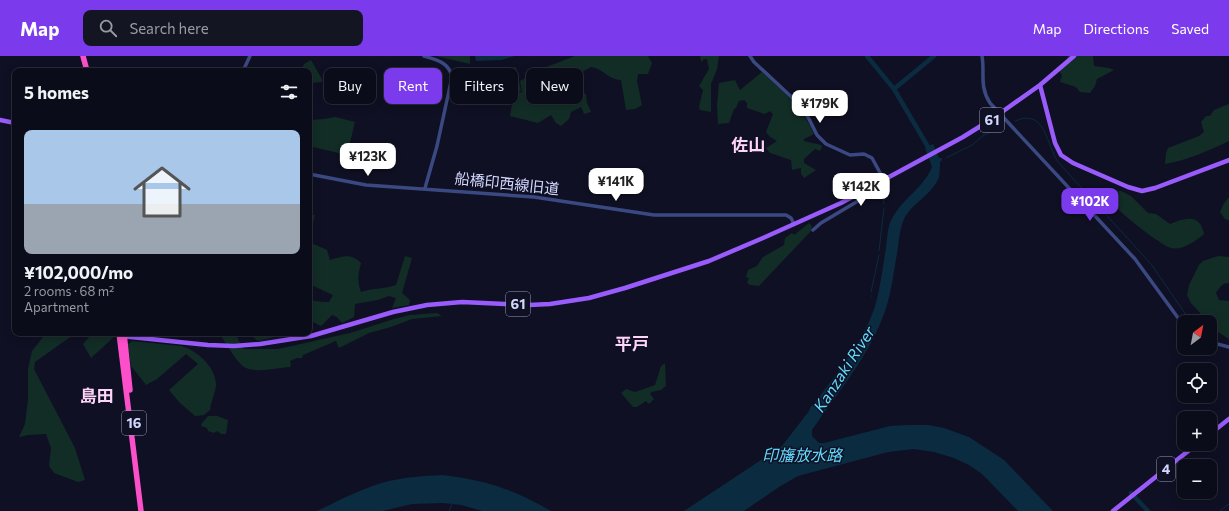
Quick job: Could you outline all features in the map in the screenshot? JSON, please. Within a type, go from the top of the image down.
[{"type":"highway","points":[[79,56],[82,68]]},
{"type":"highway","points":[[82,56],[86,68]]},
{"type":"highway","name":"16","points":[[122,336],[141,511]]},
{"type":"highway","name":"16","points":[[134,437],[145,511]]},
{"type":"main road","name":"61","points":[[312,336],[393,312],[431,304],[462,302],[539,305],[581,299],[625,288],[732,252],[841,203],[941,149],[1000,114],[1040,85],[1074,56]]},
{"type":"main road","points":[[1040,85],[1055,143],[1062,155],[1073,163],[1128,187],[1142,191],[1155,188],[1229,160]]},
{"type":"main road","points":[[0,120],[12,122]]},
{"type":"main road","name":"61","points":[[136,336],[179,342],[234,346],[260,344],[311,336]]},
{"type":"main road","points":[[1217,428],[1229,419]]},
{"type":"main road","name":"4","points":[[1113,511],[1188,451]]},
{"type":"street","points":[[244,68],[250,56]]},
{"type":"street","points":[[424,56],[440,61],[449,68],[452,77],[437,146],[425,188]]},
{"type":"street","points":[[750,56],[754,62],[805,111],[820,139],[826,144],[846,154],[864,154],[869,156],[875,162],[886,185],[886,189],[863,198],[821,223],[813,230]]},
{"type":"street","points":[[982,56],[983,84],[990,103],[1135,259],[1177,316]]},
{"type":"street","name":"船橋印西線旧道","points":[[312,175],[366,185],[425,188],[534,197],[654,216],[786,215],[794,224]]},
{"type":"street","points":[[1217,344],[1229,347]]},
{"type":"green space","points":[[436,56],[470,56],[470,64]]},
{"type":"green space","points":[[575,56],[648,56],[652,63],[648,74],[638,74],[637,81],[642,105],[635,109],[626,110],[621,80],[612,78],[591,67],[583,72],[583,68],[545,68]]},
{"type":"green space","points":[[700,56],[719,56],[717,69],[711,84],[711,112],[700,110],[699,107],[703,90],[699,86],[709,69],[707,59],[704,59],[702,62]]},
{"type":"green space","points":[[1068,56],[1093,56],[1094,66],[1114,70],[1097,79],[1095,86],[1090,93],[1080,92],[1076,87],[1060,82],[1062,75],[1057,68],[1067,60]]},
{"type":"green space","points":[[311,60],[322,79],[322,82],[312,83],[312,68],[302,68],[304,64]]},
{"type":"green space","points":[[762,72],[798,107],[809,124],[814,134],[804,139],[804,141],[821,145],[822,147],[820,151],[815,149],[804,159],[804,163],[816,170],[804,178],[801,174],[801,168],[792,170],[791,160],[770,153],[766,148],[777,141],[770,137],[766,132],[773,114],[770,111],[765,114],[747,108],[747,103],[744,100],[739,101],[734,109],[729,123],[718,124],[717,105],[719,83],[735,80],[740,90]]},
{"type":"green space","points":[[518,77],[521,91],[518,92]]},
{"type":"green space","points":[[526,78],[526,104],[583,104],[583,93],[586,94],[587,103],[591,112],[584,114],[581,107],[571,112],[569,119],[561,126],[556,123],[551,115],[538,123],[510,116],[512,104],[518,104],[518,93],[522,92],[520,81]]},
{"type":"green space","points":[[1229,104],[1229,141],[1190,158],[1165,164],[1168,148],[1199,136],[1204,132],[1201,122],[1206,116],[1210,116],[1214,110]]},
{"type":"green space","points":[[335,117],[355,122],[347,155],[312,147],[312,120]]},
{"type":"green space","points":[[1108,191],[1121,191],[1131,196],[1148,213],[1156,214],[1170,224],[1186,219],[1195,220],[1202,227],[1204,234],[1184,247],[1175,249],[1166,246],[1141,229],[1114,205]]},
{"type":"green space","points":[[1229,197],[1229,220],[1225,219],[1220,212]]},
{"type":"green space","points":[[312,215],[315,215],[312,228]]},
{"type":"green space","points":[[809,223],[812,226],[811,231],[759,286],[750,285],[747,283],[749,278],[746,277],[748,270],[757,266],[763,257],[784,245],[785,238],[792,233],[794,235]]},
{"type":"green space","points":[[312,243],[327,250],[330,260],[347,256],[354,258],[361,263],[358,278],[361,292],[396,285],[405,256],[412,258],[402,293],[410,300],[409,305],[392,308],[396,298],[389,296],[378,300],[355,304],[354,317],[342,323],[337,317],[332,315],[321,326],[312,322],[312,300],[329,302],[333,295],[312,285]]},
{"type":"green space","points":[[1218,256],[1229,257],[1229,283],[1220,287],[1216,293],[1219,300],[1229,301],[1229,339],[1217,331],[1217,315],[1201,315],[1191,303],[1187,295],[1189,285],[1199,265],[1203,261]]},
{"type":"green space","points":[[437,313],[442,316],[412,319],[369,333],[339,348],[336,341],[303,355],[302,358],[297,358],[290,361],[290,367],[268,370],[256,370],[243,366],[221,336],[236,336],[243,349],[278,349],[350,333],[410,315]]},
{"type":"green space","points":[[72,336],[35,362],[34,369],[75,448],[85,480],[78,482],[54,473],[49,466],[51,448],[46,434],[19,437],[25,424],[28,400],[28,369],[32,351],[43,337]]},
{"type":"green space","points":[[90,336],[114,336],[91,358],[83,344]]},
{"type":"green space","points":[[254,336],[279,336],[258,341],[254,338]]},
{"type":"green space","points":[[132,341],[181,346],[193,351],[205,361],[210,366],[216,386],[210,410],[204,415],[195,416],[180,403],[169,390],[198,364],[186,354],[157,379],[146,385],[131,366],[128,344]]},
{"type":"green space","points":[[665,363],[666,386],[661,390],[651,392],[650,394],[654,399],[649,404],[646,401],[637,407],[633,407],[621,393],[626,389],[635,392],[655,385],[661,366]]},
{"type":"green space","points":[[208,416],[217,416],[228,420],[226,434],[221,434],[217,431],[214,433],[201,426]]},
{"type":"water","points":[[475,56],[515,56],[501,60],[476,61]]},
{"type":"water","name":"印旛放水路","points":[[933,144],[939,158],[942,158],[940,162],[939,177],[927,194],[912,208],[904,219],[900,234],[893,280],[879,327],[853,373],[812,430],[812,436],[819,443],[824,443],[890,426],[928,425],[944,428],[969,437],[1004,460],[1053,511],[1018,511],[982,474],[969,465],[954,458],[934,452],[914,449],[888,452],[798,476],[744,511],[684,511],[782,446],[859,342],[877,299],[889,226],[898,209],[928,175],[932,167],[925,148]]},
{"type":"water","points":[[442,475],[485,483],[511,491],[551,511],[482,511],[461,505],[443,503],[412,504],[383,511],[317,511],[352,494],[380,484],[408,478]]},
{"type":"waterway","name":"Kanzaki River","points":[[867,56],[894,89],[931,152]]},
{"type":"waterway","points":[[894,89],[934,56]]},
{"type":"waterway","points":[[1015,121],[1025,118],[1033,119],[1039,124],[1044,130],[1059,163],[1151,264],[1186,315]]},
{"type":"waterway","points":[[946,158],[972,145],[984,135],[1001,127]]},
{"type":"waterway","points":[[883,194],[884,204]]},
{"type":"waterway","points":[[879,251],[884,208]]},
{"type":"waterway","points":[[871,292],[879,255]]},
{"type":"waterway","name":"Kanzaki River","points":[[1131,493],[1148,511]]},
{"type":"waterway","points":[[449,511],[452,504]]},
{"type":"waterway","points":[[1220,511],[1229,504]]},
{"type":"district","name":"佐山","points":[[748,145]]},
{"type":"district","name":"平戸","points":[[632,344]]},
{"type":"district","name":"島田","points":[[97,396]]}]
